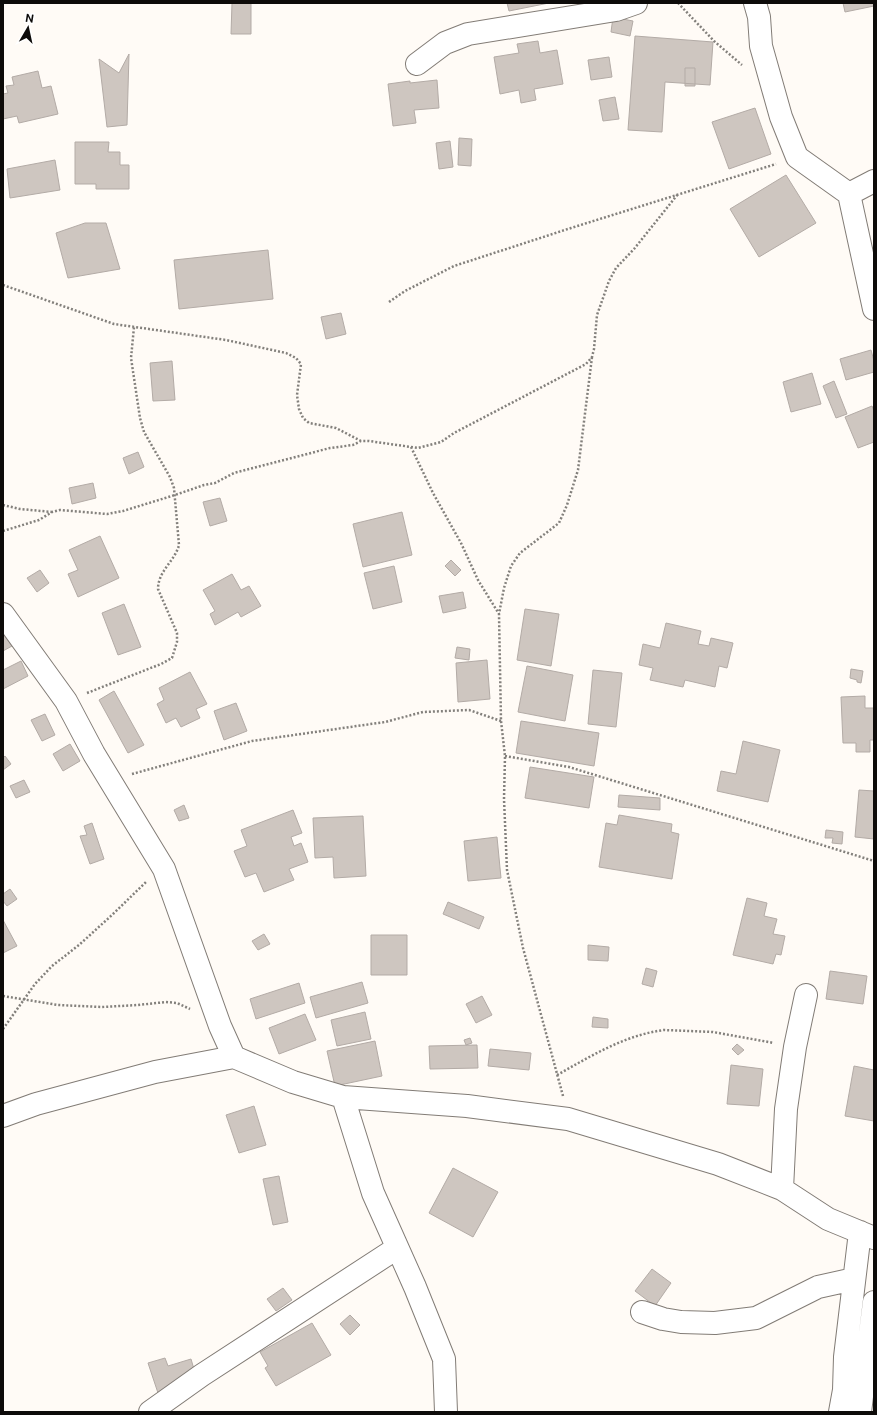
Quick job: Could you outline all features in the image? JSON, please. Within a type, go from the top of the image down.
[{"type":"street","points":[[417,64],[444,43],[468,34],[616,10],[636,3]]},
{"type":"street","points":[[756,3],[759,17],[761,46],[781,117],[797,157],[849,194],[874,309]]},
{"type":"street","points":[[849,194],[874,181]]},
{"type":"street","points":[[3,614],[66,701],[94,754],[164,869],[220,1026],[234,1057]]},
{"type":"street","points":[[782,1189],[786,1109],[795,1047],[806,995]]},
{"type":"street","points":[[3,1116],[36,1104],[155,1072],[234,1057],[293,1082],[343,1097],[467,1106],[568,1119],[718,1164],[782,1189],[828,1219],[867,1235],[854,1279],[844,1357],[844,1390],[840,1412]]},
{"type":"street","points":[[343,1097],[373,1193],[415,1287],[444,1359],[446,1412]]},
{"type":"street","points":[[150,1412],[202,1375],[397,1248]]},
{"type":"street","points":[[642,1312],[663,1319],[681,1322],[715,1324],[756,1318],[818,1287],[854,1279]]},
{"type":"street","points":[[860,1412],[874,1302]]},
{"type":"path","points":[[678,3],[714,41],[744,67]]},
{"type":"path","points":[[390,302],[405,291],[454,266],[797,157]]},
{"type":"path","points":[[568,1119],[523,948],[507,870],[504,799],[505,756],[501,720],[499,614],[504,588],[511,566],[520,553],[559,523],[567,505],[578,470],[597,315],[609,281],[616,268],[634,249],[678,194]]},
{"type":"path","points":[[3,285],[114,324],[226,340],[286,353],[296,358],[301,364],[297,395],[303,418],[309,423],[336,428],[361,441],[382,442],[418,448],[441,442],[459,430],[566,376],[586,364],[592,357]]},
{"type":"path","points":[[66,701],[161,664],[172,658],[177,642],[177,633],[158,589],[158,584],[163,570],[178,551],[179,545],[175,495],[170,477],[144,432],[140,418],[131,358],[134,326]]},
{"type":"path","points":[[3,531],[39,520],[52,512],[60,510],[107,514],[123,511],[204,485],[215,483],[234,473],[330,448],[353,445],[361,441]]},
{"type":"path","points":[[411,447],[433,493],[461,543],[478,580],[499,614]]},
{"type":"path","points":[[3,505],[52,512]]},
{"type":"path","points":[[110,781],[252,741],[385,722],[423,712],[468,710],[501,720]]},
{"type":"path","points":[[505,756],[569,767],[874,861]]},
{"type":"path","points":[[3,1029],[23,999],[52,966],[106,920],[139,888],[164,869]]},
{"type":"path","points":[[3,996],[58,1005],[102,1007],[138,1006],[166,1002],[177,1003],[194,1010],[220,1026]]},
{"type":"path","points":[[557,1075],[609,1047],[630,1038],[655,1031],[713,1032],[795,1047]]},
{"type":"building","points":[[232,3],[251,3],[251,34],[231,34]]},
{"type":"building","points":[[507,3],[549,3],[509,11]]},
{"type":"building","points":[[843,3],[874,3],[874,6],[845,12]]},
{"type":"building","points":[[613,17],[633,21],[630,36],[611,32]]},
{"type":"building","points":[[635,36],[713,42],[710,85],[665,82],[662,132],[628,130]]},
{"type":"building","points":[[538,41],[540,53],[557,50],[563,84],[534,89],[536,100],[521,103],[519,90],[500,94],[494,57],[519,53],[517,44]]},
{"type":"building","points":[[129,54],[127,125],[107,127],[99,59],[119,73]]},
{"type":"building","points":[[609,57],[612,77],[591,80],[588,60]]},
{"type":"building","points":[[685,68],[695,68],[695,86],[685,86]]},
{"type":"building","points":[[38,71],[42,88],[51,86],[58,114],[19,123],[17,116],[3,119],[3,94],[8,93],[6,86],[14,85],[12,77]]},
{"type":"building","points":[[437,80],[439,108],[414,110],[416,123],[393,126],[388,84],[410,81],[410,83]]},
{"type":"building","points":[[615,97],[619,119],[603,121],[599,100]]},
{"type":"building","points":[[755,108],[771,154],[729,169],[712,122]]},
{"type":"building","points":[[459,138],[472,139],[471,166],[458,165]]},
{"type":"building","points":[[450,141],[453,167],[439,169],[436,143]]},
{"type":"building","points":[[75,142],[109,142],[108,152],[120,152],[120,165],[129,165],[129,189],[96,189],[96,184],[75,184]]},
{"type":"building","points":[[55,160],[60,190],[10,198],[7,169]]},
{"type":"building","points":[[786,175],[816,223],[759,257],[730,209]]},
{"type":"building","points":[[85,223],[106,223],[120,269],[68,278],[56,233]]},
{"type":"building","points":[[268,250],[273,299],[179,309],[174,260]]},
{"type":"building","points":[[341,313],[346,334],[326,339],[321,317]]},
{"type":"building","points":[[871,350],[874,361],[874,372],[846,380],[840,359]]},
{"type":"building","points":[[172,361],[175,400],[153,401],[150,363]]},
{"type":"building","points":[[812,373],[821,404],[791,412],[783,382]]},
{"type":"building","points":[[834,381],[847,414],[836,418],[823,386]]},
{"type":"building","points":[[872,406],[874,411],[874,442],[858,448],[845,417]]},
{"type":"building","points":[[138,452],[144,467],[129,474],[123,458]]},
{"type":"building","points":[[93,483],[96,498],[72,504],[69,488]]},
{"type":"building","points":[[220,498],[227,521],[210,526],[203,502]]},
{"type":"building","points":[[402,512],[412,555],[363,567],[353,524]]},
{"type":"building","points":[[100,536],[119,578],[78,597],[68,574],[78,570],[69,550]]},
{"type":"building","points":[[451,560],[461,570],[455,576],[445,566]]},
{"type":"building","points":[[394,566],[402,602],[373,609],[364,573]]},
{"type":"building","points":[[40,570],[49,583],[37,592],[27,578]]},
{"type":"building","points":[[232,574],[241,590],[249,586],[261,606],[241,617],[238,612],[215,625],[210,614],[215,611],[203,590]]},
{"type":"building","points":[[463,592],[466,608],[443,613],[439,596]]},
{"type":"building","points":[[124,604],[141,647],[118,655],[102,613]]},
{"type":"building","points":[[525,609],[559,614],[551,666],[517,660]]},
{"type":"building","points":[[666,623],[701,631],[698,644],[709,646],[711,638],[733,643],[727,668],[719,666],[715,687],[685,680],[683,687],[650,680],[653,668],[639,665],[643,644],[660,648]]},
{"type":"building","points":[[3,628],[12,646],[3,651]]},
{"type":"building","points":[[457,647],[470,649],[469,660],[455,658]]},
{"type":"building","points":[[487,660],[490,699],[458,702],[456,663]]},
{"type":"building","points":[[21,661],[28,676],[3,689],[3,670]]},
{"type":"building","points":[[527,666],[573,675],[565,721],[518,712]]},
{"type":"building","points":[[851,669],[863,671],[861,683],[850,678]]},
{"type":"building","points":[[593,670],[622,673],[616,727],[588,724]]},
{"type":"building","points":[[190,672],[207,704],[196,709],[200,718],[181,727],[176,718],[166,723],[157,704],[164,700],[159,688]]},
{"type":"building","points":[[114,691],[144,745],[128,753],[99,700]]},
{"type":"building","points":[[865,696],[865,708],[874,708],[874,740],[870,740],[870,752],[856,752],[856,743],[843,743],[841,697]]},
{"type":"building","points":[[236,703],[247,731],[224,740],[214,711]]},
{"type":"building","points":[[45,714],[55,735],[42,741],[31,720]]},
{"type":"building","points":[[521,721],[599,733],[594,766],[516,753]]},
{"type":"building","points":[[743,741],[780,750],[768,802],[717,791],[721,771],[736,774]]},
{"type":"building","points":[[70,744],[80,761],[63,771],[53,754]]},
{"type":"building","points":[[5,756],[11,764],[3,770],[3,758]]},
{"type":"building","points":[[530,767],[594,777],[589,808],[525,798]]},
{"type":"building","points":[[24,780],[30,792],[16,798],[10,786]]},
{"type":"building","points":[[859,790],[874,791],[874,839],[855,837]]},
{"type":"building","points":[[619,795],[660,798],[660,810],[618,807]]},
{"type":"building","points":[[184,805],[189,818],[179,821],[174,810]]},
{"type":"building","points":[[293,810],[302,833],[291,837],[294,846],[301,843],[308,862],[289,869],[294,880],[264,892],[256,873],[245,877],[234,851],[247,846],[241,830]]},
{"type":"building","points":[[619,815],[672,824],[671,832],[679,834],[672,879],[599,867],[606,823],[617,825]]},
{"type":"building","points":[[363,816],[366,876],[334,878],[333,857],[315,858],[313,818]]},
{"type":"building","points":[[92,823],[104,859],[90,864],[80,836],[87,835],[84,826]]},
{"type":"building","points":[[826,830],[843,832],[842,844],[832,843],[833,838],[825,838]]},
{"type":"building","points":[[497,837],[501,878],[468,881],[464,841]]},
{"type":"building","points":[[10,889],[17,899],[7,906],[3,901],[3,894]]},
{"type":"building","points":[[747,898],[767,903],[764,916],[777,919],[773,934],[785,936],[781,955],[776,954],[773,964],[733,955]]},
{"type":"building","points":[[448,902],[484,917],[479,929],[443,914]]},
{"type":"building","points":[[3,920],[17,946],[3,953]]},
{"type":"building","points":[[264,934],[270,944],[258,950],[252,941]]},
{"type":"building","points":[[371,935],[407,935],[407,975],[371,975]]},
{"type":"building","points":[[588,945],[609,947],[608,961],[588,960]]},
{"type":"building","points":[[646,968],[657,971],[653,987],[642,984]]},
{"type":"building","points":[[830,971],[867,976],[863,1004],[826,999]]},
{"type":"building","points":[[362,982],[368,1003],[316,1018],[310,997]]},
{"type":"building","points":[[299,983],[305,1003],[256,1019],[250,999]]},
{"type":"building","points":[[482,996],[492,1015],[476,1023],[466,1004]]},
{"type":"building","points":[[365,1012],[371,1039],[337,1046],[331,1020]]},
{"type":"building","points":[[305,1014],[316,1040],[279,1054],[269,1028]]},
{"type":"building","points":[[593,1017],[608,1019],[608,1028],[592,1027]]},
{"type":"building","points":[[470,1038],[472,1043],[466,1045],[464,1040]]},
{"type":"building","points":[[375,1041],[382,1076],[335,1086],[327,1051]]},
{"type":"building","points":[[737,1044],[744,1050],[738,1055],[732,1049]]},
{"type":"building","points":[[477,1045],[478,1068],[430,1069],[429,1046]]},
{"type":"building","points":[[490,1049],[531,1053],[529,1070],[488,1066]]},
{"type":"building","points":[[731,1065],[763,1069],[759,1106],[727,1104]]},
{"type":"building","points":[[854,1066],[874,1070],[874,1121],[845,1116]]},
{"type":"building","points":[[254,1106],[266,1145],[239,1153],[226,1115]]},
{"type":"building","points":[[453,1168],[498,1192],[473,1237],[429,1213]]},
{"type":"building","points":[[279,1176],[288,1222],[273,1225],[263,1179]]},
{"type":"building","points":[[652,1269],[671,1283],[655,1306],[635,1291]]},
{"type":"building","points":[[283,1288],[292,1300],[276,1311],[267,1299]]},
{"type":"building","points":[[350,1315],[360,1325],[350,1335],[340,1324]]},
{"type":"building","points":[[312,1323],[331,1355],[276,1386],[265,1368],[268,1366],[260,1352]]},
{"type":"building","points":[[165,1358],[168,1366],[191,1359],[196,1376],[170,1384],[172,1392],[159,1396],[148,1363]]}]
